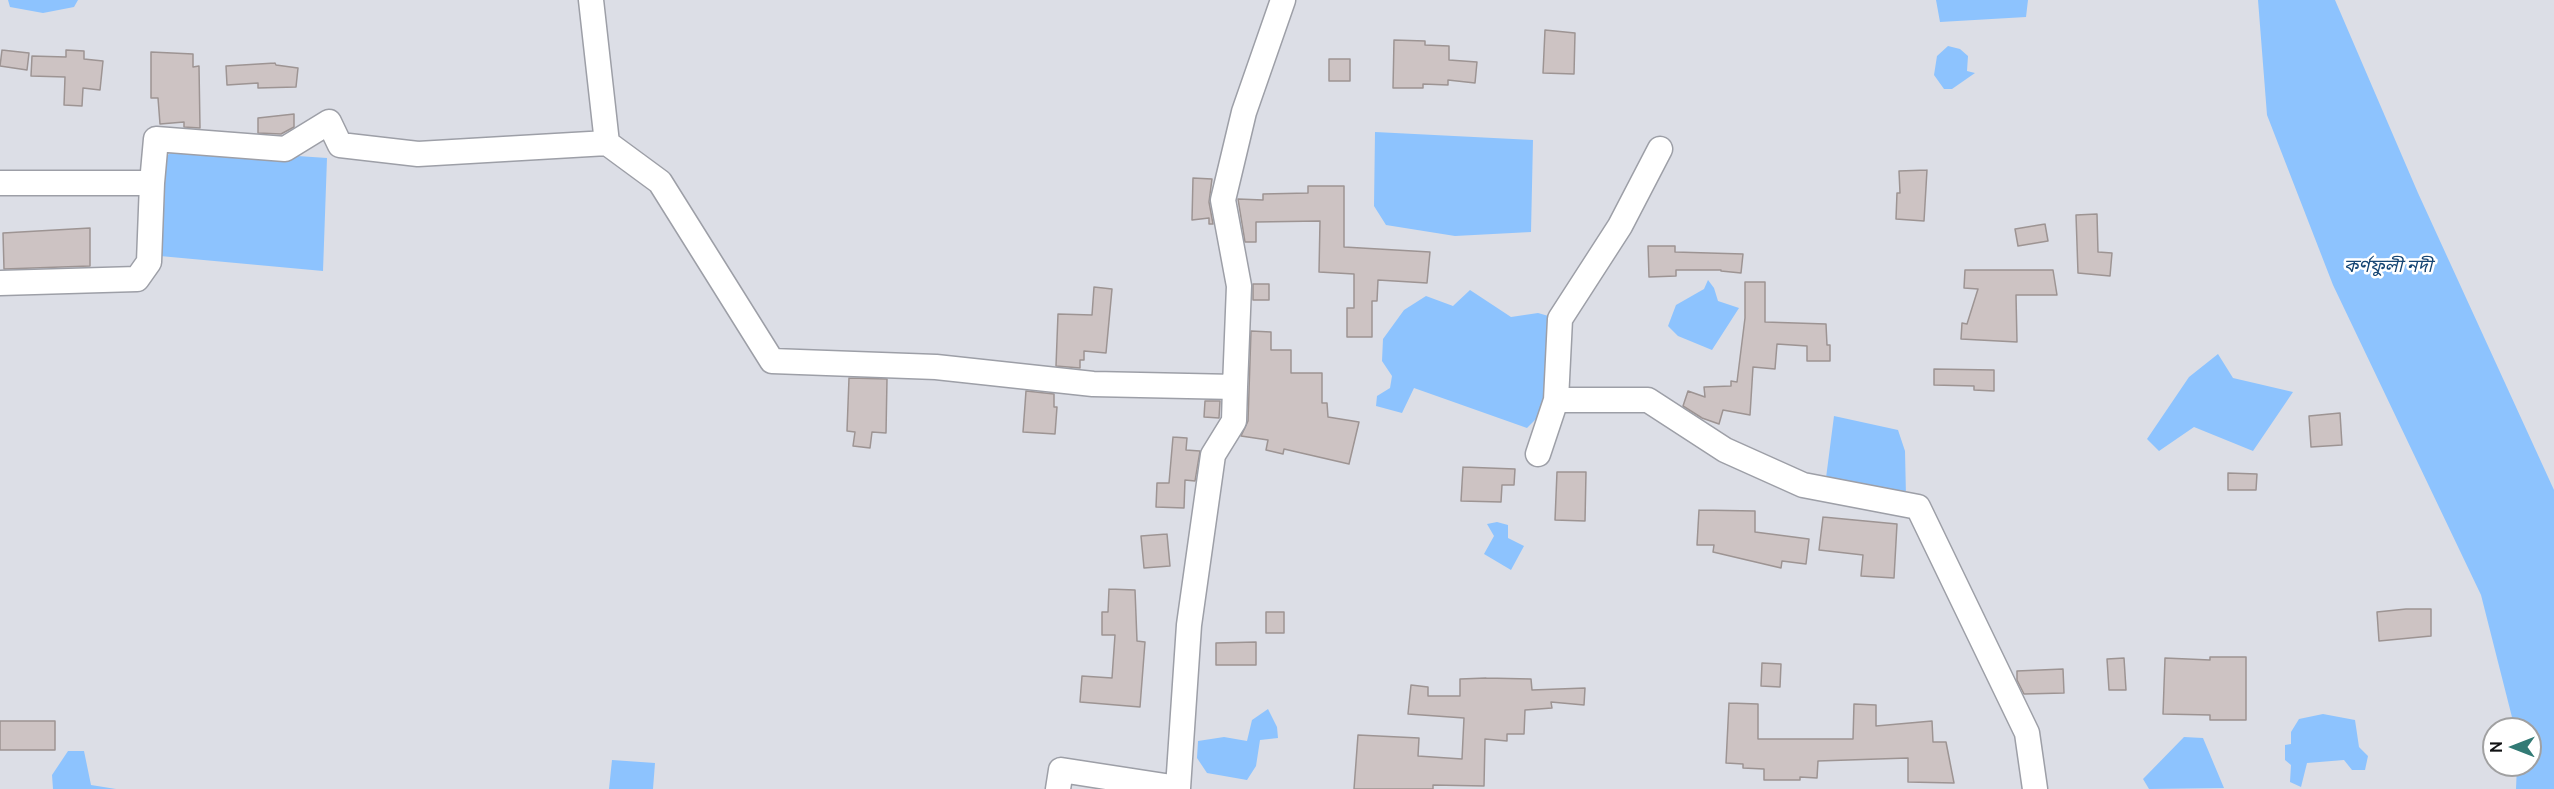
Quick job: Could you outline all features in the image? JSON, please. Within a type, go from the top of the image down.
[{"type":"street","points":[[591,0],[607,143]]},
{"type":"street","points":[[1058,789],[1061,770],[1178,788],[1189,624],[1213,455],[1233,421],[1239,286],[1223,200],[1244,112],[1283,0]]},
{"type":"street","points":[[0,283],[137,279],[149,262],[156,139],[285,149],[329,122],[340,145],[418,154],[607,143],[660,182],[772,361],[936,367],[1093,384],[1235,387]]},
{"type":"street","points":[[1538,454],[1556,400],[1560,319],[1620,226],[1660,148]]},
{"type":"street","points":[[0,183],[152,183]]},
{"type":"street","points":[[1556,400],[1648,400],[1725,450],[1803,485],[1918,507],[2027,733],[2035,789]]},
{"type":"water","points":[[8,0],[78,0],[74,7],[43,13],[10,7]]},
{"type":"water","points":[[1936,0],[2028,0],[2026,17],[1940,22]]},
{"type":"water","name":"কর্ণফুলী নদী","points":[[2258,0],[2335,0],[2418,193],[2554,490],[2554,789],[2516,789],[2516,777],[2542,777],[2542,717],[2512,717],[2481,595],[2333,285],[2267,115]]},
{"type":"water","points":[[1948,46],[1960,49],[1968,56],[1967,71],[1975,73],[1952,89],[1944,89],[1934,75],[1937,56]]},
{"type":"water","points":[[1375,132],[1533,140],[1531,232],[1455,236],[1386,225],[1374,206]]},
{"type":"water","points":[[180,148],[327,158],[323,271],[160,256],[164,157]]},
{"type":"water","points":[[1708,280],[1714,288],[1718,301],[1739,308],[1712,350],[1678,336],[1668,326],[1676,305],[1704,289]]},
{"type":"water","points":[[1470,290],[1511,317],[1538,313],[1552,317],[1545,410],[1527,428],[1414,388],[1402,413],[1376,406],[1377,396],[1390,388],[1392,376],[1382,361],[1383,339],[1404,310],[1426,296],[1453,306]]},
{"type":"water","points":[[2218,354],[2233,378],[2293,392],[2253,451],[2194,427],[2159,451],[2147,439],[2189,377]]},
{"type":"water","points":[[1834,416],[1898,430],[1905,451],[1906,497],[1826,478]]},
{"type":"water","points":[[1497,522],[1508,525],[1508,538],[1524,546],[1511,570],[1484,554],[1494,536],[1487,524]]},
{"type":"water","points":[[1268,709],[1277,727],[1278,738],[1260,740],[1256,766],[1247,780],[1207,773],[1197,758],[1198,741],[1224,737],[1247,741],[1252,720]]},
{"type":"water","points":[[2323,714],[2355,720],[2359,747],[2368,756],[2365,770],[2352,770],[2344,760],[2307,763],[2301,787],[2290,782],[2291,765],[2285,760],[2285,745],[2291,744],[2291,732],[2299,719]]},
{"type":"water","points":[[2184,737],[2203,738],[2224,788],[2149,789],[2143,779]]},
{"type":"water","points":[[68,751],[84,751],[91,785],[116,789],[53,789],[52,775]]},
{"type":"water","points":[[612,760],[655,763],[653,789],[609,789]]},
{"type":"building","points":[[1545,30],[1575,33],[1574,74],[1543,73]]},
{"type":"building","points":[[1394,40],[1425,41],[1425,45],[1449,46],[1449,60],[1477,62],[1475,83],[1448,80],[1448,85],[1423,84],[1423,88],[1393,88]]},
{"type":"building","points":[[2,50],[29,53],[27,70],[0,66]]},
{"type":"building","points":[[66,50],[84,51],[84,59],[103,61],[100,90],[83,88],[82,106],[64,105],[65,77],[31,76],[32,56],[66,57]]},
{"type":"building","points":[[151,52],[193,54],[193,67],[199,66],[200,128],[184,127],[184,122],[160,124],[158,98],[151,98]]},
{"type":"building","points":[[1329,59],[1350,59],[1350,81],[1329,81]]},
{"type":"building","points":[[275,63],[298,68],[296,87],[258,88],[258,83],[227,85],[226,66]]},
{"type":"building","points":[[294,114],[294,127],[281,134],[258,133],[258,118]]},
{"type":"building","points":[[1927,170],[1924,221],[1896,219],[1897,193],[1900,193],[1899,171]]},
{"type":"building","points":[[1193,178],[1212,179],[1209,202],[1213,224],[1209,224],[1209,218],[1192,220]]},
{"type":"building","points":[[1308,186],[1344,186],[1344,247],[1430,252],[1427,283],[1378,280],[1377,301],[1372,301],[1372,337],[1347,337],[1347,308],[1354,308],[1354,274],[1319,272],[1320,221],[1256,222],[1256,242],[1245,242],[1238,199],[1263,200],[1263,194],[1308,193]]},
{"type":"building","points":[[2097,214],[2098,252],[2112,253],[2110,276],[2078,273],[2076,215]]},
{"type":"building","points":[[2045,224],[2048,241],[2018,246],[2015,229]]},
{"type":"building","points":[[90,228],[90,266],[4,269],[3,233]]},
{"type":"building","points":[[1648,246],[1675,246],[1675,252],[1743,254],[1741,273],[1721,270],[1676,270],[1676,276],[1649,277]]},
{"type":"building","points":[[1965,270],[2053,270],[2057,295],[2016,295],[2017,342],[1961,339],[1962,323],[1967,324],[1978,289],[1964,288]]},
{"type":"building","points":[[1745,282],[1765,282],[1765,322],[1826,324],[1830,361],[1807,361],[1807,346],[1777,344],[1775,369],[1753,367],[1750,415],[1723,410],[1719,424],[1702,418],[1683,406],[1688,391],[1705,397],[1704,387],[1731,386],[1731,381],[1737,382],[1745,318]]},
{"type":"building","points":[[1253,284],[1269,284],[1269,300],[1253,300]]},
{"type":"building","points":[[1094,287],[1112,289],[1106,353],[1084,351],[1084,360],[1080,360],[1080,368],[1056,366],[1058,314],[1092,315]]},
{"type":"building","points":[[1251,331],[1271,332],[1271,350],[1291,350],[1291,373],[1322,373],[1322,403],[1327,403],[1328,417],[1359,422],[1349,464],[1284,449],[1283,454],[1266,450],[1268,440],[1241,436],[1248,421]]},
{"type":"building","points":[[1934,369],[1994,370],[1994,391],[1974,390],[1974,386],[1934,385]]},
{"type":"building","points":[[849,378],[887,379],[886,433],[872,432],[870,448],[853,446],[855,432],[847,431]]},
{"type":"building","points":[[1026,391],[1054,394],[1054,407],[1057,407],[1055,434],[1023,432]]},
{"type":"building","points":[[1205,401],[1220,401],[1219,418],[1204,417]]},
{"type":"building","points":[[2340,413],[2342,445],[2311,447],[2309,416]]},
{"type":"building","points":[[1173,437],[1187,438],[1186,450],[1200,451],[1195,481],[1185,480],[1184,508],[1156,507],[1157,483],[1169,483]]},
{"type":"building","points":[[1463,467],[1515,469],[1514,485],[1502,485],[1501,502],[1461,501]]},
{"type":"building","points":[[1557,472],[1586,472],[1585,521],[1555,520]]},
{"type":"building","points":[[2228,473],[2257,474],[2256,490],[2228,490]]},
{"type":"building","points":[[1699,510],[1755,511],[1755,532],[1809,539],[1806,564],[1782,561],[1781,568],[1713,552],[1714,545],[1697,545]]},
{"type":"building","points":[[1823,517],[1897,524],[1894,578],[1861,576],[1863,555],[1819,550]]},
{"type":"building","points":[[1167,534],[1170,566],[1144,568],[1141,536]]},
{"type":"building","points":[[1109,589],[1135,590],[1137,641],[1145,642],[1140,707],[1080,702],[1082,676],[1112,678],[1115,635],[1102,635],[1102,612],[1108,612]]},
{"type":"building","points":[[2431,609],[2431,636],[2379,641],[2377,612]]},
{"type":"building","points":[[1266,612],[1284,612],[1284,633],[1266,633]]},
{"type":"building","points":[[1256,642],[1256,665],[1216,665],[1216,643]]},
{"type":"building","points":[[2210,657],[2246,657],[2246,720],[2210,720],[2210,715],[2163,714],[2165,658],[2210,660]]},
{"type":"building","points":[[2124,658],[2126,690],[2109,690],[2107,659]]},
{"type":"building","points":[[1762,663],[1781,664],[1780,687],[1761,686]]},
{"type":"building","points":[[2063,669],[2064,693],[2024,694],[2017,680],[2017,671]]},
{"type":"building","points":[[1460,679],[1531,679],[1532,690],[1585,688],[1584,705],[1551,702],[1552,708],[1525,710],[1524,734],[1507,734],[1507,741],[1485,739],[1484,786],[1433,785],[1433,789],[1354,789],[1358,735],[1419,738],[1418,756],[1462,759],[1464,718],[1408,714],[1411,685],[1428,687],[1428,696],[1460,696]]},
{"type":"building","points":[[1729,703],[1758,704],[1758,739],[1853,739],[1854,704],[1876,705],[1876,726],[1932,721],[1933,742],[1946,742],[1954,783],[1908,782],[1908,758],[1818,761],[1817,778],[1764,780],[1764,769],[1743,768],[1743,764],[1726,763]]},
{"type":"building","points":[[0,721],[55,721],[55,750],[0,750]]}]
